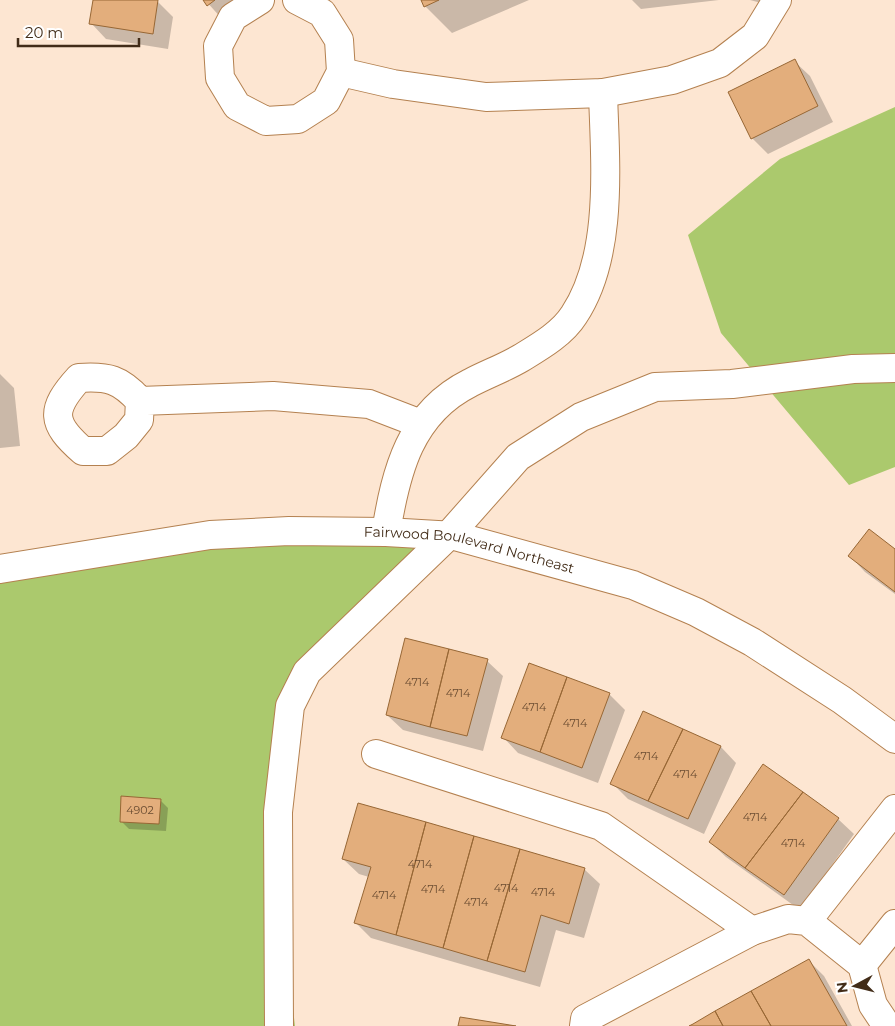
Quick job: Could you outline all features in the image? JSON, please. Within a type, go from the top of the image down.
[{"type":"street","points":[[260,0],[233,17],[218,46],[220,78],[237,106],[266,121],[298,119],[326,101],[341,72],[339,40],[322,13],[297,0]]},
{"type":"street","points":[[341,72],[393,84],[486,97],[603,93],[672,80],[720,64],[754,36],[777,0]]},
{"type":"street","points":[[386,532],[392,493],[406,448],[421,424],[442,402],[469,384],[496,372],[544,344],[573,316],[592,278],[606,201],[603,93]]},
{"type":"street","points":[[279,1026],[278,812],[290,706],[307,672],[450,535],[518,456],[581,417],[655,387],[732,384],[853,370],[895,368]]},
{"type":"street","points":[[140,401],[293,397],[369,404],[421,424]]},
{"type":"street","name":"Fairwood Boulevard Northeast","points":[[0,569],[210,535],[289,531],[450,535],[633,585],[696,612],[752,642],[842,700],[895,739]]},
{"type":"street","points":[[376,754],[601,826],[752,931]]},
{"type":"street","points":[[807,921],[895,809]]},
{"type":"street","points":[[584,1026],[585,1018],[752,931],[788,919],[807,921],[862,965],[873,1005],[887,1026]]},
{"type":"street","points":[[862,965],[895,924]]},
{"type":"green space","points":[[895,107],[895,467],[849,485],[721,333],[688,235],[780,159]]},
{"type":"green space","points":[[210,535],[455,536],[310,684],[292,752],[292,1001],[295,1026],[0,1026],[0,569]]},
{"type":"building","points":[[93,0],[158,0],[153,34],[89,24]]},
{"type":"building","points":[[203,0],[215,0],[207,6]]},
{"type":"building","points":[[421,0],[439,0],[424,7]]},
{"type":"building","points":[[795,59],[818,106],[751,139],[728,92]]},
{"type":"building","points":[[869,529],[895,549],[895,592],[848,556]]},
{"type":"building","points":[[405,638],[449,649],[430,727],[386,715]]},
{"type":"building","points":[[449,649],[488,659],[467,736],[430,727]]},
{"type":"building","points":[[529,663],[567,677],[540,752],[501,738]]},
{"type":"building","points":[[567,677],[610,693],[582,768],[540,752]]},
{"type":"building","points":[[643,711],[683,729],[648,801],[610,784]]},
{"type":"building","points":[[683,729],[721,746],[688,819],[648,801]]},
{"type":"building","points":[[763,764],[803,792],[745,868],[709,842]]},
{"type":"building","points":[[803,792],[839,818],[784,895],[745,868]]},
{"type":"building","points":[[121,796],[161,799],[159,824],[120,822]]},
{"type":"building","points":[[358,803],[426,822],[396,935],[354,923],[371,867],[342,859]]},
{"type":"building","points":[[426,822],[474,836],[443,948],[396,935]]},
{"type":"building","points":[[474,836],[520,849],[487,961],[443,948]]},
{"type":"building","points":[[520,849],[585,868],[569,924],[541,915],[525,972],[487,961]]},
{"type":"building","points":[[809,959],[847,1026],[771,1026],[751,991]]},
{"type":"building","points":[[751,991],[771,1026],[723,1026],[715,1011]]},
{"type":"building","points":[[715,1011],[723,1026],[689,1026],[693,1024]]},
{"type":"building","points":[[460,1017],[516,1026],[458,1026]]}]
